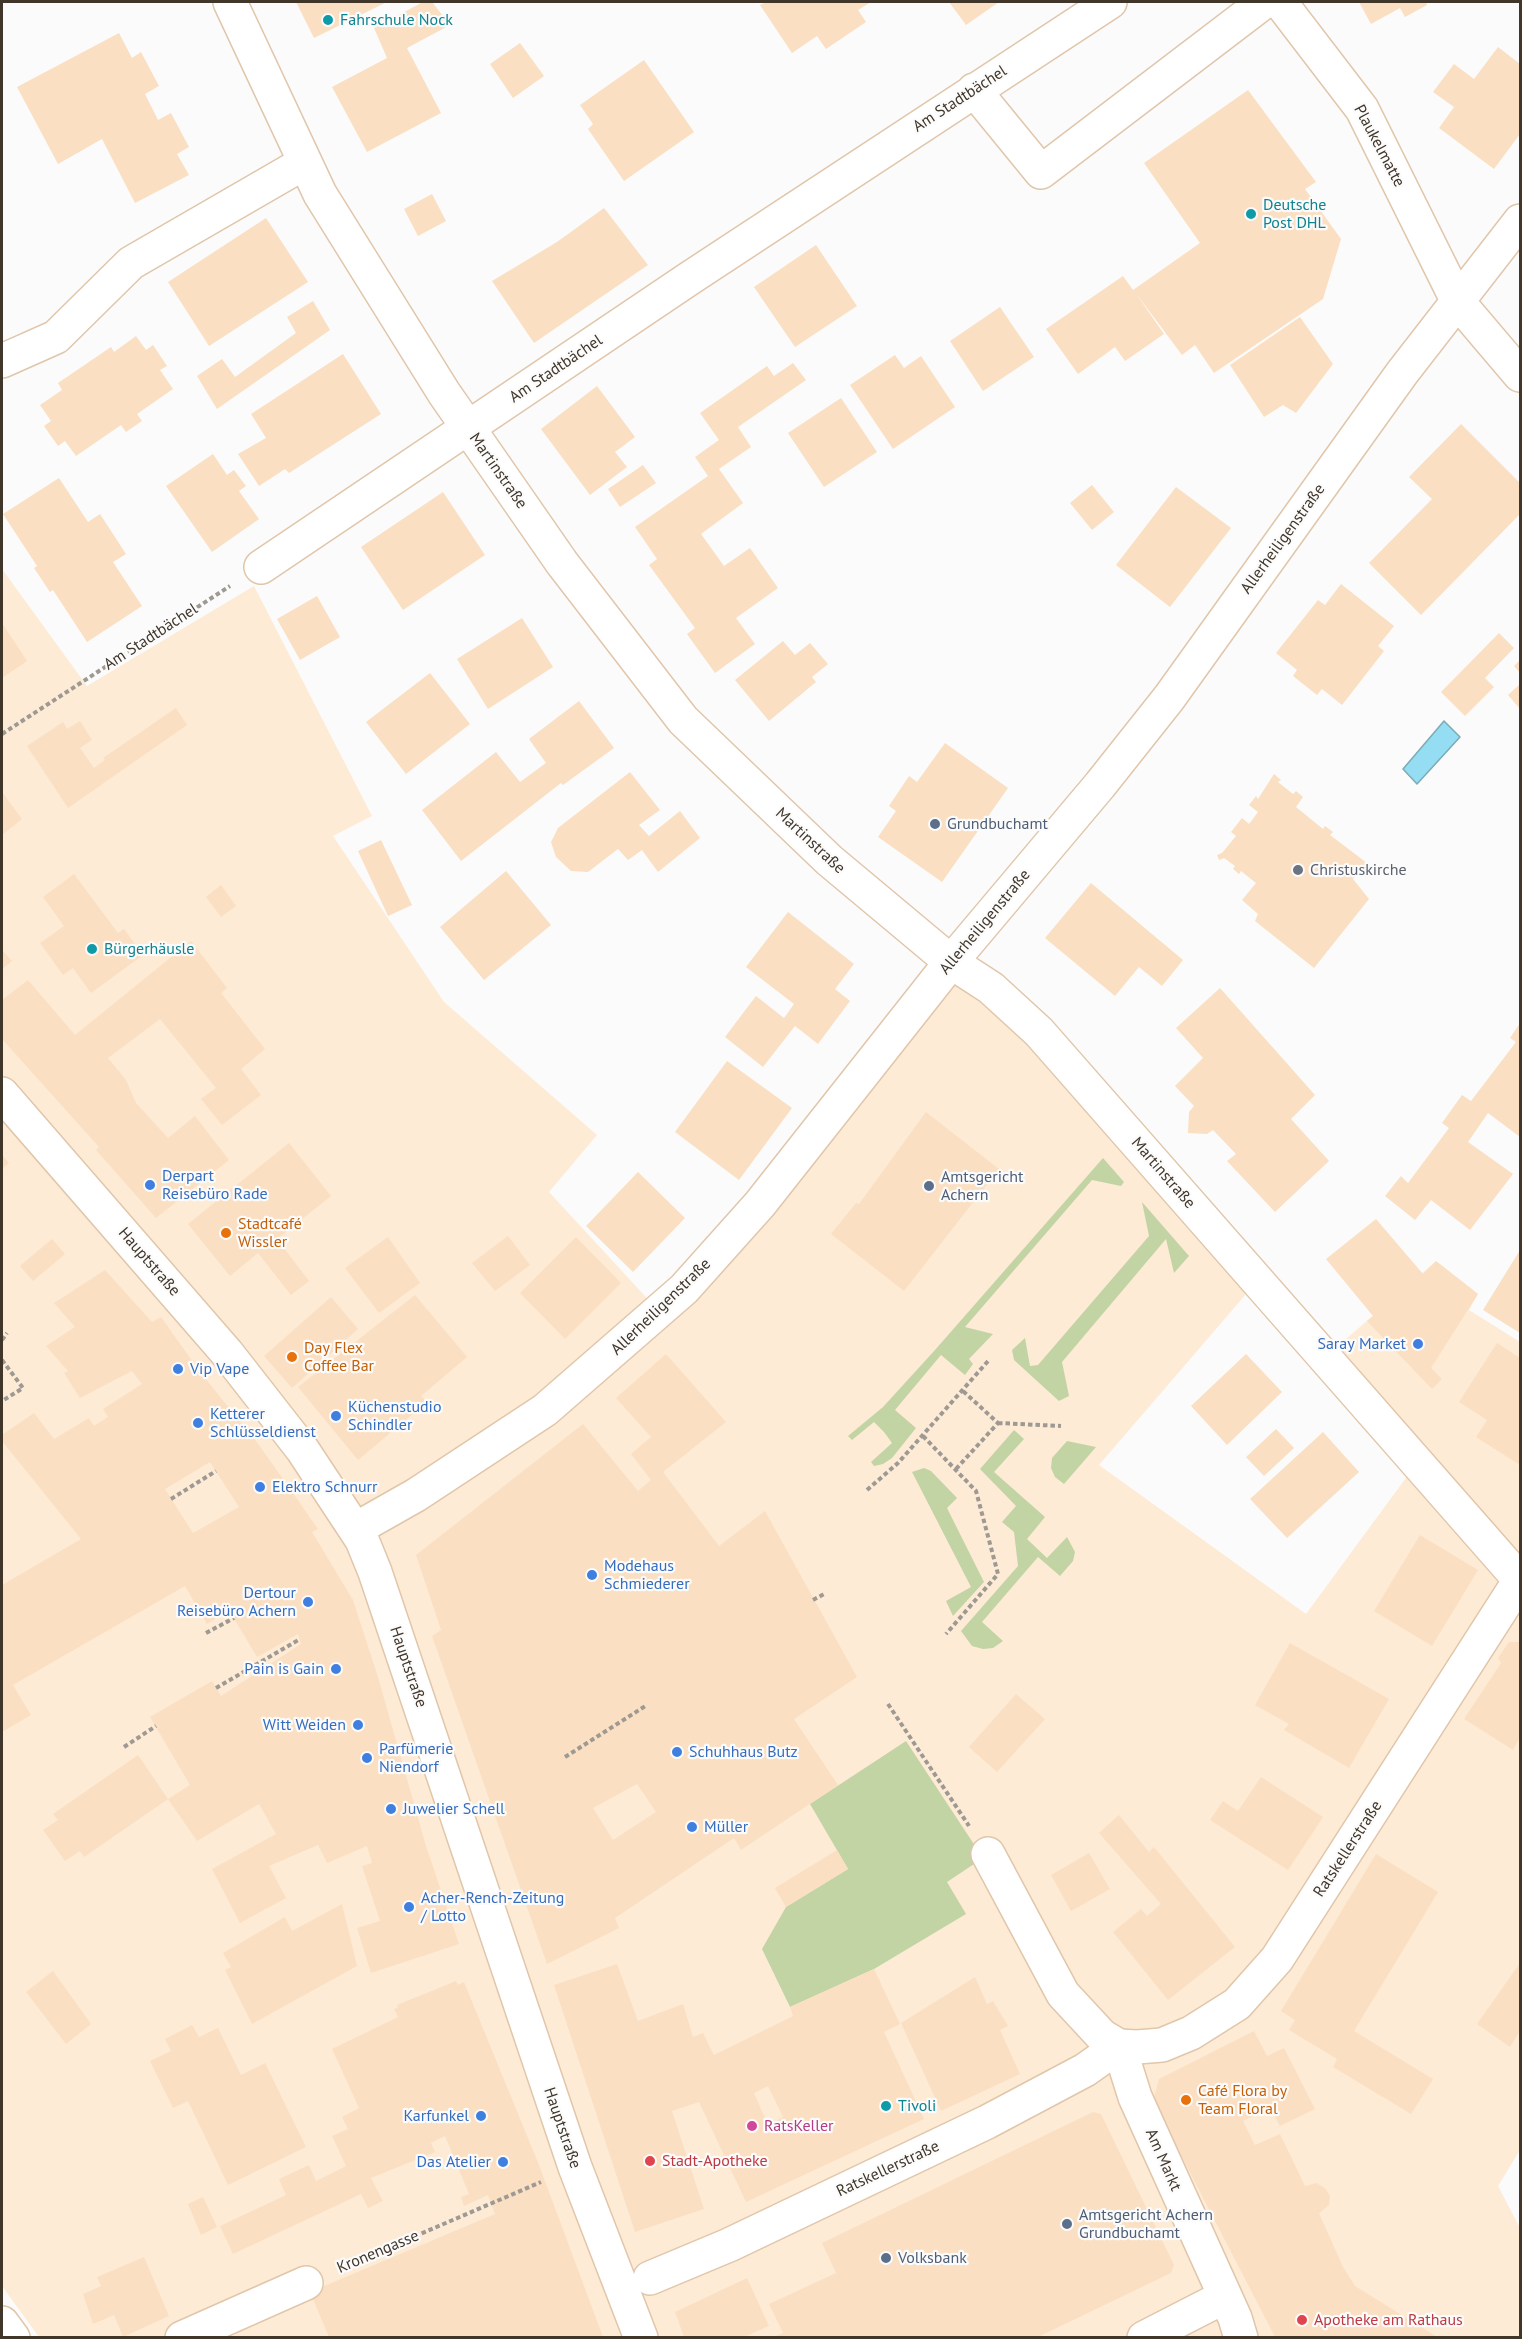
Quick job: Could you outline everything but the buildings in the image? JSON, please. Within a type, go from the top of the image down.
[{"type":"street","name":"Martinstraße","points":[[230,2],[320,194],[468,429],[562,563],[683,720],[829,860],[951,962],[991,988],[1039,1032],[1521,1580]]},
{"type":"street","name":"Am Stadtbächel","points":[[261,567],[974,90],[1110,2]]},
{"type":"street","points":[[974,90],[1041,172],[1264,2]]},
{"type":"street","name":"Plaukelmatte","points":[[1280,2],[1362,109],[1458,302],[1521,375]]},
{"type":"street","points":[[2,361],[56,337],[131,263],[304,163]]},
{"type":"street","name":"Allerheiligenstraße","points":[[356,1529],[416,1494],[545,1410],[684,1289],[760,1204],[951,962],[1100,785],[1169,698],[1402,373],[1521,221]]},
{"type":"street","name":"Hauptstraße","points":[[2,1094],[227,1353],[302,1449],[356,1529],[375,1572],[575,2167],[641,2337]]},
{"type":"street","name":"Ratskellerstraße","points":[[650,2278],[729,2245],[987,2122],[1085,2070],[1119,2046],[1162,2045],[1191,2033],[1237,2004],[1277,1959],[1521,1580]]},
{"type":"street","points":[[988,1854],[1063,1994],[1102,2036],[1119,2046]]},
{"type":"street","name":"Am Markt","points":[[1119,2046],[1135,2097],[1235,2318],[1241,2337]]},
{"type":"street","points":[[182,2337],[306,2283]]},
{"type":"street","points":[[1144,2337],[1224,2297]]},
{"type":"street","points":[[2,2323],[13,2337]]},
{"type":"path","name":"Am Stadtbächel","points":[[2,734],[261,567]]},
{"type":"path","points":[[2,1340],[7,1333]]},
{"type":"path","points":[[2,1360],[23,1388],[2,1401]]},
{"type":"path","points":[[867,1490],[898,1464],[989,1360]]},
{"type":"path","points":[[962,1390],[998,1423],[1061,1426]]},
{"type":"path","points":[[956,1469],[998,1423]]},
{"type":"path","points":[[923,1436],[976,1491],[998,1574],[946,1634]]},
{"type":"path","points":[[171,1498],[216,1471]]},
{"type":"path","points":[[813,1600],[824,1594]]},
{"type":"path","points":[[206,1633],[234,1618]]},
{"type":"path","points":[[216,1688],[300,1639]]},
{"type":"path","points":[[888,1704],[988,1854]]},
{"type":"path","points":[[565,1757],[647,1706]]},
{"type":"path","points":[[124,1747],[156,1726]]},
{"type":"path","name":"Kronengasse","points":[[306,2283],[575,2167]]},
{"type":"shaded area","points":[[2,569],[87,686],[254,586],[372,816],[333,836],[444,1002],[597,1135],[549,1192],[656,1308],[939,967],[1097,1102],[1253,1286],[1099,1465],[1306,1614],[1422,1456],[1331,1352],[1436,1261],[1478,1294],[1469,1310],[1520,1342],[1520,2150],[1498,2186],[1520,2228],[1520,2337],[39,2337],[2,2286]]},
{"type":"green space","points":[[1103,1158],[1124,1182],[1121,1186],[1092,1180],[965,1327],[993,1334],[969,1359],[973,1364],[965,1375],[941,1355],[895,1410],[916,1428],[892,1458],[883,1464],[874,1466],[871,1462],[892,1443],[884,1432],[874,1422],[852,1440],[848,1436],[883,1407]]},
{"type":"green space","points":[[1142,1202],[1189,1256],[1174,1273],[1166,1239],[1062,1362],[1069,1396],[1059,1401],[1014,1360],[1012,1350],[1025,1338],[1030,1366],[1038,1365],[1149,1236]]},
{"type":"green space","points":[[1014,1430],[1024,1439],[994,1472],[1045,1517],[1027,1539],[1047,1558],[1067,1537],[1075,1552],[1073,1561],[1060,1576],[1038,1557],[982,1622],[1003,1641],[993,1648],[983,1649],[972,1646],[961,1631],[1018,1566],[1014,1532],[1002,1522],[1016,1506],[980,1469]]},
{"type":"green space","points":[[1067,1441],[1096,1447],[1064,1484],[1055,1477],[1051,1468],[1052,1458]]},
{"type":"green space","points":[[924,1468],[931,1471],[957,1498],[947,1508],[984,1582],[953,1616],[946,1601],[971,1587],[912,1472]]},
{"type":"green space","points":[[906,1741],[983,1858],[947,1882],[966,1914],[874,1969],[790,2007],[762,1949],[786,1907],[848,1869],[810,1804]]},
{"type":"water","points":[[1444,721],[1460,737],[1417,784],[1403,769]]},
{"type":"place","name":"Fahrschule Nock","points":[[328,20]]},
{"type":"place","name":"Deutsche Post DHL","points":[[1251,214]]},
{"type":"place","name":"Grundbuchamt","points":[[935,824]]},
{"type":"place","name":"Christuskirche","points":[[1298,870]]},
{"type":"place","name":"Bürgerhäusle","points":[[92,949]]},
{"type":"place","name":"Derpart Reisebüro Rade","points":[[150,1185]]},
{"type":"place","name":"Amtsgericht Achern","points":[[929,1186]]},
{"type":"place","name":"Stadtcafé Wissler","points":[[226,1233]]},
{"type":"place","name":"Saray Market","points":[[1418,1344]]},
{"type":"place","name":"Day Flex Coffee Bar","points":[[292,1357]]},
{"type":"place","name":"Vip Vape","points":[[178,1369]]},
{"type":"place","name":"Küchenstudio Schindler","points":[[336,1416]]},
{"type":"place","name":"Ketterer Schlüsseldienst","points":[[198,1423]]},
{"type":"place","name":"Elektro Schnurr","points":[[260,1487]]},
{"type":"place","name":"Modehaus Schmiederer","points":[[592,1575]]},
{"type":"place","name":"Dertour Reisebüro Achern","points":[[308,1602]]},
{"type":"place","name":"Pain is Gain","points":[[336,1669]]},
{"type":"place","name":"Witt Weiden","points":[[358,1725]]},
{"type":"place","name":"Schuhhaus Butz","points":[[677,1752]]},
{"type":"place","name":"Parfümerie Niendorf","points":[[367,1758]]},
{"type":"place","name":"Juwelier Schell","points":[[391,1809]]},
{"type":"place","name":"Müller","points":[[692,1827]]},
{"type":"place","name":"Acher-Rench-Zeitung / Lotto","points":[[409,1907]]},
{"type":"place","name":"Café Flora by Team Floral","points":[[1186,2100]]},
{"type":"place","name":"Tivoli","points":[[886,2106]]},
{"type":"place","name":"Karfunkel","points":[[481,2116]]},
{"type":"place","name":"RatsKeller","points":[[752,2126]]},
{"type":"place","name":"Stadt-Apotheke","points":[[650,2161]]},
{"type":"place","name":"Das Atelier","points":[[503,2162]]},
{"type":"place","name":"Amtsgericht Achern Grundbuchamt","points":[[1067,2224]]},
{"type":"place","name":"Volksbank","points":[[886,2258]]},
{"type":"place","name":"Apotheke am Rathaus","points":[[1302,2320]]}]
